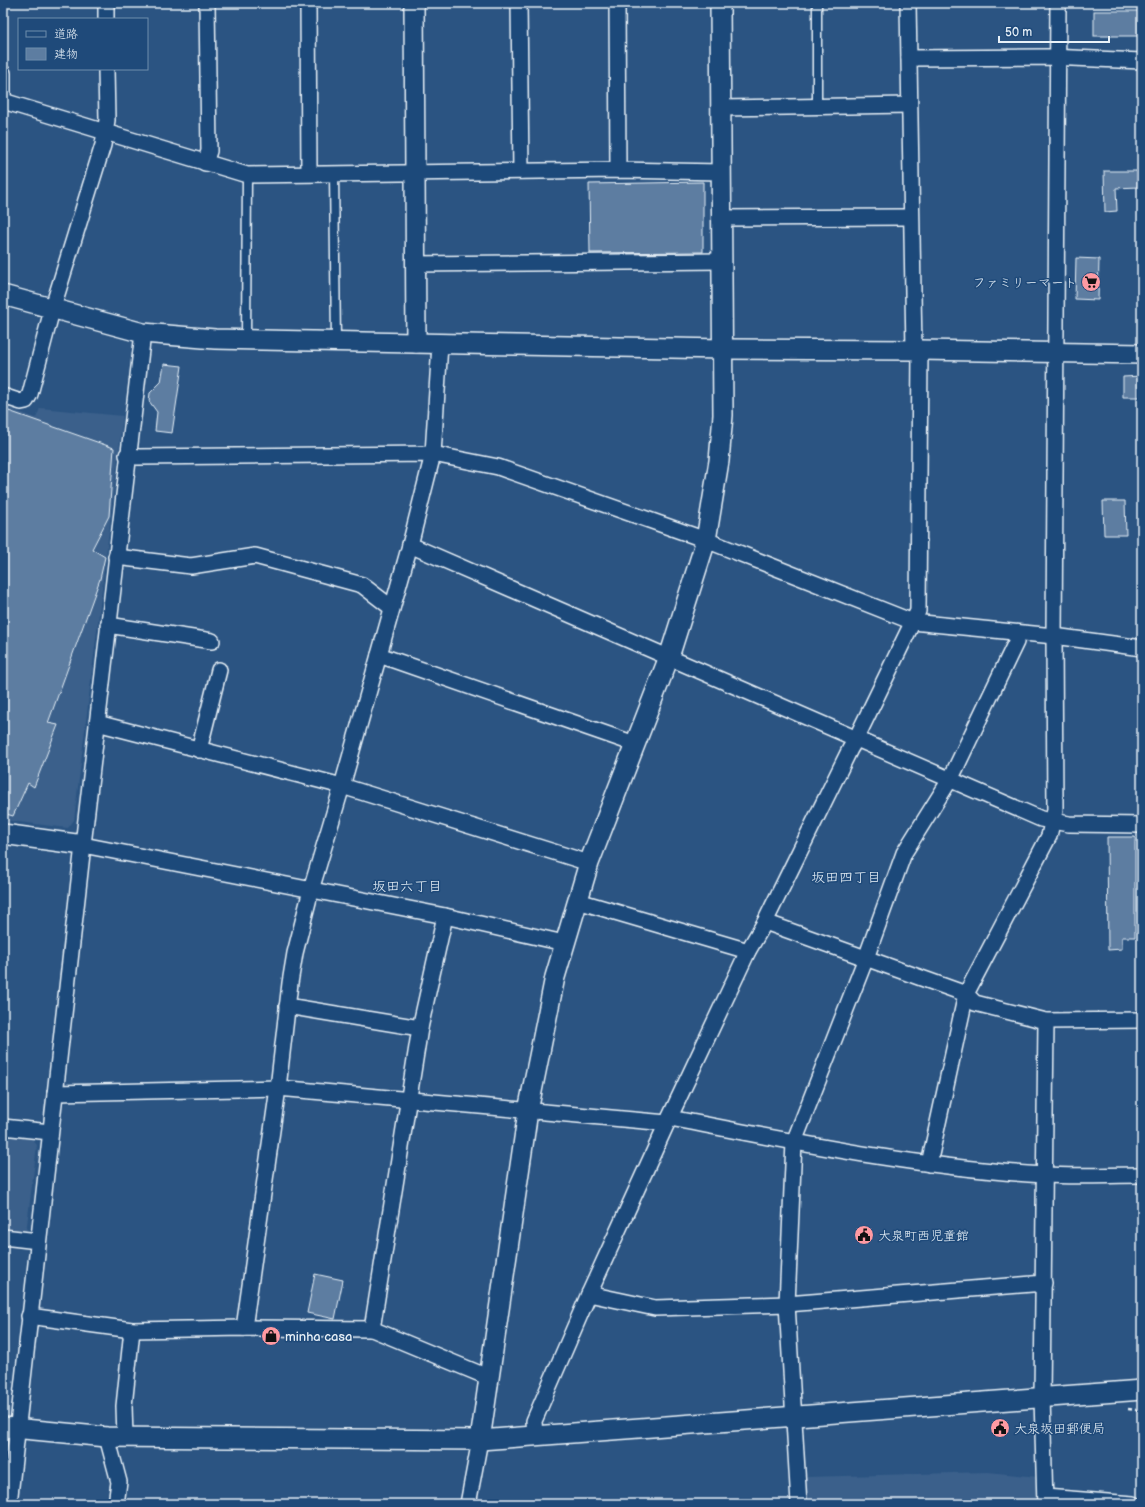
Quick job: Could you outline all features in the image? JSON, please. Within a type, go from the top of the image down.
[{"type":"street","points":[[106,3],[106,18]]},
{"type":"street","points":[[205,163],[209,151],[207,3]]},
{"type":"street","points":[[308,3],[309,174]]},
{"type":"street","points":[[414,3],[416,343]]},
{"type":"street","points":[[519,3],[521,171]]},
{"type":"street","points":[[616,3],[618,170]]},
{"type":"street","points":[[468,1504],[490,1378],[528,1111],[545,1019],[564,943],[589,863],[669,657],[706,540],[721,446],[724,415],[720,3]]},
{"type":"street","points":[[535,1437],[534,1421],[589,1294],[668,1121],[748,951],[765,922],[918,612],[917,350],[910,217],[908,3]]},
{"type":"street","points":[[929,1164],[966,994],[1049,836],[1055,810],[1055,352],[1059,58],[1058,3]]},
{"type":"street","points":[[909,58],[1059,58],[1142,61]]},
{"type":"street","points":[[3,396],[21,402],[26,401],[106,133],[106,70]]},
{"type":"street","points":[[3,73],[3,101],[205,163],[247,174],[618,170],[721,172]]},
{"type":"street","points":[[721,108],[909,105]]},
{"type":"street","points":[[722,218],[910,217]]},
{"type":"street","points":[[415,264],[722,261]]},
{"type":"street","points":[[3,295],[52,310],[143,333],[187,338],[723,349],[917,350],[1142,354]]},
{"type":"street","points":[[9,1504],[10,1427],[30,1316],[82,844],[143,333]]},
{"type":"street","points":[[244,1328],[278,1088],[287,1006],[295,953],[311,890],[410,545],[433,454],[440,344]]},
{"type":"street","points":[[128,455],[145,457],[433,454],[498,467],[706,540],[913,622],[1016,634],[1054,636],[1142,648]]},
{"type":"street","points":[[410,545],[856,739],[951,778],[1041,819],[1069,824],[1142,825]]},
{"type":"street","points":[[116,557],[191,566],[256,556],[362,585],[392,608]]},
{"type":"street","points":[[108,625],[212,641]]},
{"type":"street","points":[[799,1504],[792,1416],[787,1304],[794,1142],[866,958],[904,853],[951,778],[1016,642],[1016,634]]},
{"type":"street","points":[[379,655],[635,744]]},
{"type":"street","points":[[199,750],[219,670]]},
{"type":"street","points":[[97,723],[342,786],[589,863]]},
{"type":"street","points":[[3,834],[82,844],[445,916],[564,943]]},
{"type":"street","points":[[578,901],[748,951]]},
{"type":"street","points":[[372,1330],[420,1028],[445,916]]},
{"type":"street","points":[[765,922],[966,994],[975,1003],[1046,1020],[1142,1020]]},
{"type":"street","points":[[287,1006],[420,1028]]},
{"type":"street","points":[[1046,1020],[1042,1398],[1045,1500],[1133,1504]]},
{"type":"street","points":[[55,1093],[278,1088],[528,1111],[668,1121],[929,1164],[1045,1175],[1142,1175]]},
{"type":"street","points":[[3,1127],[50,1132]]},
{"type":"street","points":[[3,1237],[38,1241]]},
{"type":"street","points":[[589,1294],[655,1308],[787,1304],[1044,1283]]},
{"type":"street","points":[[30,1316],[132,1330],[244,1328],[372,1330],[490,1378]]},
{"type":"street","points":[[116,1504],[119,1482],[116,1437],[124,1406],[132,1330]]},
{"type":"street","points":[[10,1427],[116,1437],[480,1440],[1142,1390]]},
{"type":"lane","points":[[817,3],[817,107]]},
{"type":"lane","points":[[246,340],[247,174]]},
{"type":"lane","points":[[334,174],[336,341]]},
{"type":"path","points":[[1125,1408],[1138,1410],[1142,1415]]},
{"type":"shaded area","points":[[3,406],[36,418],[40,408],[123,416],[74,820],[68,828],[3,820]]},
{"type":"shaded area","points":[[3,1133],[30,1137],[37,1145],[26,1233],[3,1231]]},
{"type":"shaded area","points":[[988,1472],[1038,1477],[1037,1504],[808,1504],[806,1477]]},
{"type":"building","points":[[1094,11],[1142,11],[1142,36],[1094,36]]},
{"type":"building","points":[[1104,171],[1138,171],[1138,187],[1116,188],[1117,211],[1105,212]]},
{"type":"building","points":[[703,182],[703,252],[590,253],[589,184]]},
{"type":"building","points":[[1076,258],[1099,259],[1098,300],[1075,299]]},
{"type":"building","points":[[164,364],[182,366],[172,433],[155,431],[157,412],[149,401],[150,393],[161,382]]},
{"type":"building","points":[[1142,376],[1142,397],[1123,397],[1123,377]]},
{"type":"building","points":[[3,409],[114,448],[109,516],[92,549],[105,557],[100,579],[48,723],[58,725],[34,787],[28,783],[13,816],[3,813]]},
{"type":"building","points":[[1103,501],[1125,501],[1126,535],[1104,535]]},
{"type":"building","points":[[1107,837],[1135,837],[1135,937],[1122,937],[1122,949],[1108,950]]},
{"type":"building","points":[[315,1274],[343,1280],[335,1319],[307,1313]]},
{"type":"place","name":"ファミリーマート","points":[[1091,282]]},
{"type":"place","name":"大泉町西児童館","points":[[864,1235]]},
{"type":"place","name":"minha casa","points":[[271,1336]]},
{"type":"place","name":"大泉坂田郵便局","points":[[1000,1428]]},
{"type":"district","name":"坂田四丁目","points":[[846,877]]},
{"type":"district","name":"坂田六丁目","points":[[407,886]]}]
